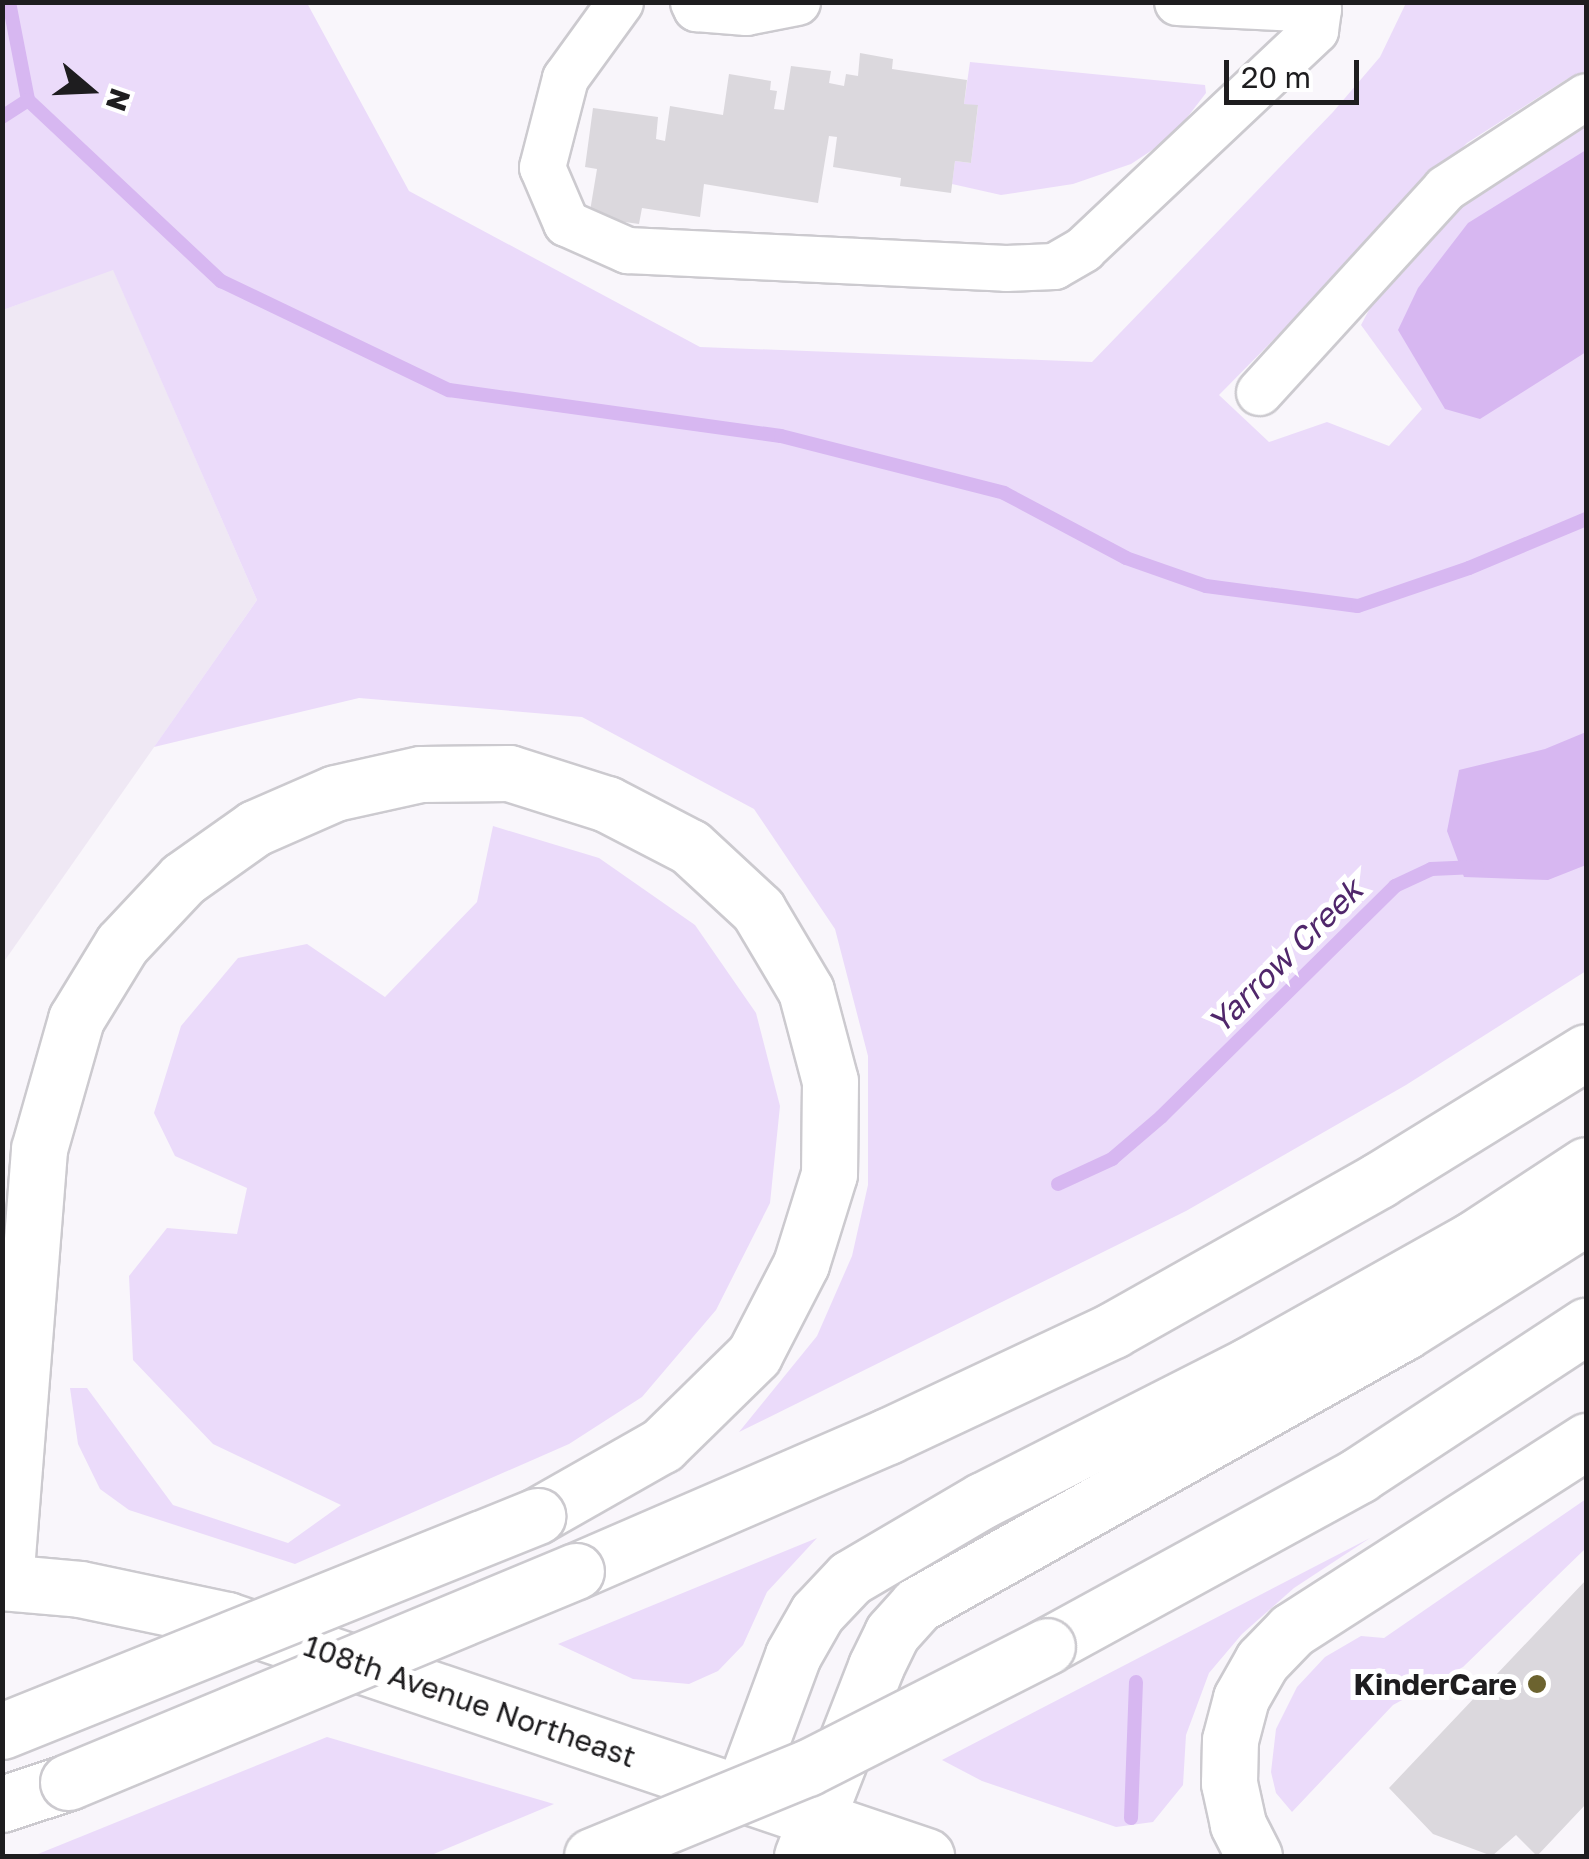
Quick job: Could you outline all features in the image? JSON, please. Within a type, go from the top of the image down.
[{"type":"main road","points":[[2,1730],[537,1516],[662,1445],[754,1355],[801,1264],[829,1174],[830,1080],[806,990],[758,910],[690,847],[607,804],[509,773],[420,774],[335,793],[254,828],[197,869],[122,944],[76,1019],[40,1149],[4,1582]]},
{"type":"main road","points":[[2,1804],[68,1782],[576,1571],[888,1436],[1113,1330],[1379,1180],[1586,1052]]},
{"type":"main road","points":[[742,1793],[793,1655],[817,1613],[850,1578],[983,1500],[1266,1356],[1472,1240],[1586,1165]]},
{"type":"main road","points":[[810,1837],[876,1666],[892,1633],[917,1605],[1357,1360],[1586,1217]]},
{"type":"main road","points":[[592,1856],[808,1768],[1047,1646],[1359,1475],[1586,1326]]},
{"type":"main road","points":[[1254,1856],[1238,1824],[1228,1782],[1230,1740],[1241,1698],[1262,1661],[1292,1630],[1586,1441]]},
{"type":"main road","name":"108th Avenue Northeast","points":[[4,1582],[155,1601],[228,1620],[742,1793],[810,1837],[926,1856]]},
{"type":"street","points":[[620,2],[565,78],[542,167],[566,224],[627,250],[1006,268],[1054,266],[1083,249],[1316,30],[1318,10],[1177,2]]},
{"type":"street","points":[[692,2],[696,8],[746,12],[797,2]]},
{"type":"street","points":[[1260,392],[1445,188],[1586,96]]},
{"type":"shaded area","points":[[3,3],[307,3],[409,191],[700,347],[1092,362],[1333,112],[1380,57],[1406,3],[1586,3],[1586,73],[1567,79],[1467,143],[1219,395],[1269,442],[1327,422],[1389,446],[1422,409],[1361,325],[1388,274],[1462,200],[1586,120],[1586,971],[1406,1085],[1186,1211],[739,1432],[817,1336],[852,1256],[868,1185],[868,1056],[835,929],[754,809],[582,717],[359,698],[154,747],[257,600],[113,270],[3,310]]},
{"type":"shaded area","points":[[970,62],[1205,85],[1206,93],[1172,137],[1131,164],[1073,184],[1001,195],[952,184],[955,161],[971,163],[978,106],[964,104]]},
{"type":"shaded area","points":[[1586,150],[1586,352],[1480,419],[1445,409],[1398,330],[1418,288],[1468,223]]},
{"type":"shaded area","points":[[113,269],[257,600],[3,963],[3,310]]},
{"type":"shaded area","points":[[1586,732],[1586,865],[1548,880],[1464,877],[1447,831],[1459,770],[1545,749]]},
{"type":"shaded area","points":[[493,826],[599,858],[695,925],[756,1013],[780,1106],[770,1203],[716,1310],[642,1397],[569,1444],[295,1564],[129,1510],[100,1489],[78,1444],[70,1388],[87,1388],[173,1505],[288,1543],[341,1505],[213,1444],[133,1360],[129,1276],[167,1228],[237,1234],[247,1188],[175,1156],[154,1113],[181,1026],[238,958],[307,944],[385,997],[477,902]]},
{"type":"shaded area","points":[[1586,1499],[1586,1548],[1463,1667],[1393,1705],[1292,1812],[1276,1793],[1271,1772],[1276,1729],[1297,1687],[1325,1657],[1361,1636],[1384,1638]]},
{"type":"shaded area","points":[[817,1538],[767,1592],[743,1645],[718,1671],[689,1684],[633,1679],[558,1644]]},
{"type":"shaded area","points":[[1370,1538],[1294,1588],[1242,1634],[1209,1673],[1186,1735],[1183,1785],[1153,1822],[1116,1827],[982,1781],[942,1760]]},
{"type":"shaded area","points":[[327,1737],[554,1804],[429,1856],[33,1856]]},
{"type":"building","points":[[860,53],[893,59],[892,69],[967,80],[964,104],[978,105],[971,163],[955,161],[951,193],[900,186],[901,178],[833,167],[837,137],[829,136],[818,203],[704,184],[700,217],[642,208],[639,224],[589,217],[597,169],[585,167],[593,108],[658,117],[656,139],[665,141],[670,106],[723,115],[729,74],[771,81],[770,90],[777,91],[774,109],[784,110],[791,66],[831,71],[829,83],[844,86],[846,74],[858,76]]},
{"type":"building","name":"KinderCare","points":[[1586,1580],[1586,1804],[1537,1856],[1516,1835],[1492,1856],[1433,1834],[1389,1788]]},
{"type":"waterway","points":[[9,2],[28,100]]},
{"type":"waterway","points":[[2,117],[28,100],[221,281],[449,390],[781,436],[1004,493],[1126,558],[1206,586],[1358,606],[1469,568],[1586,519]]},
{"type":"waterway","name":"Yarrow Creek","points":[[1058,1184],[1112,1159],[1161,1117],[1395,886],[1431,869],[1477,867]]},
{"type":"waterway","name":"Yarrow Creek","points":[[1131,1818],[1136,1682]]},
{"type":"place","name":"KinderCare","points":[[1537,1684]]}]
